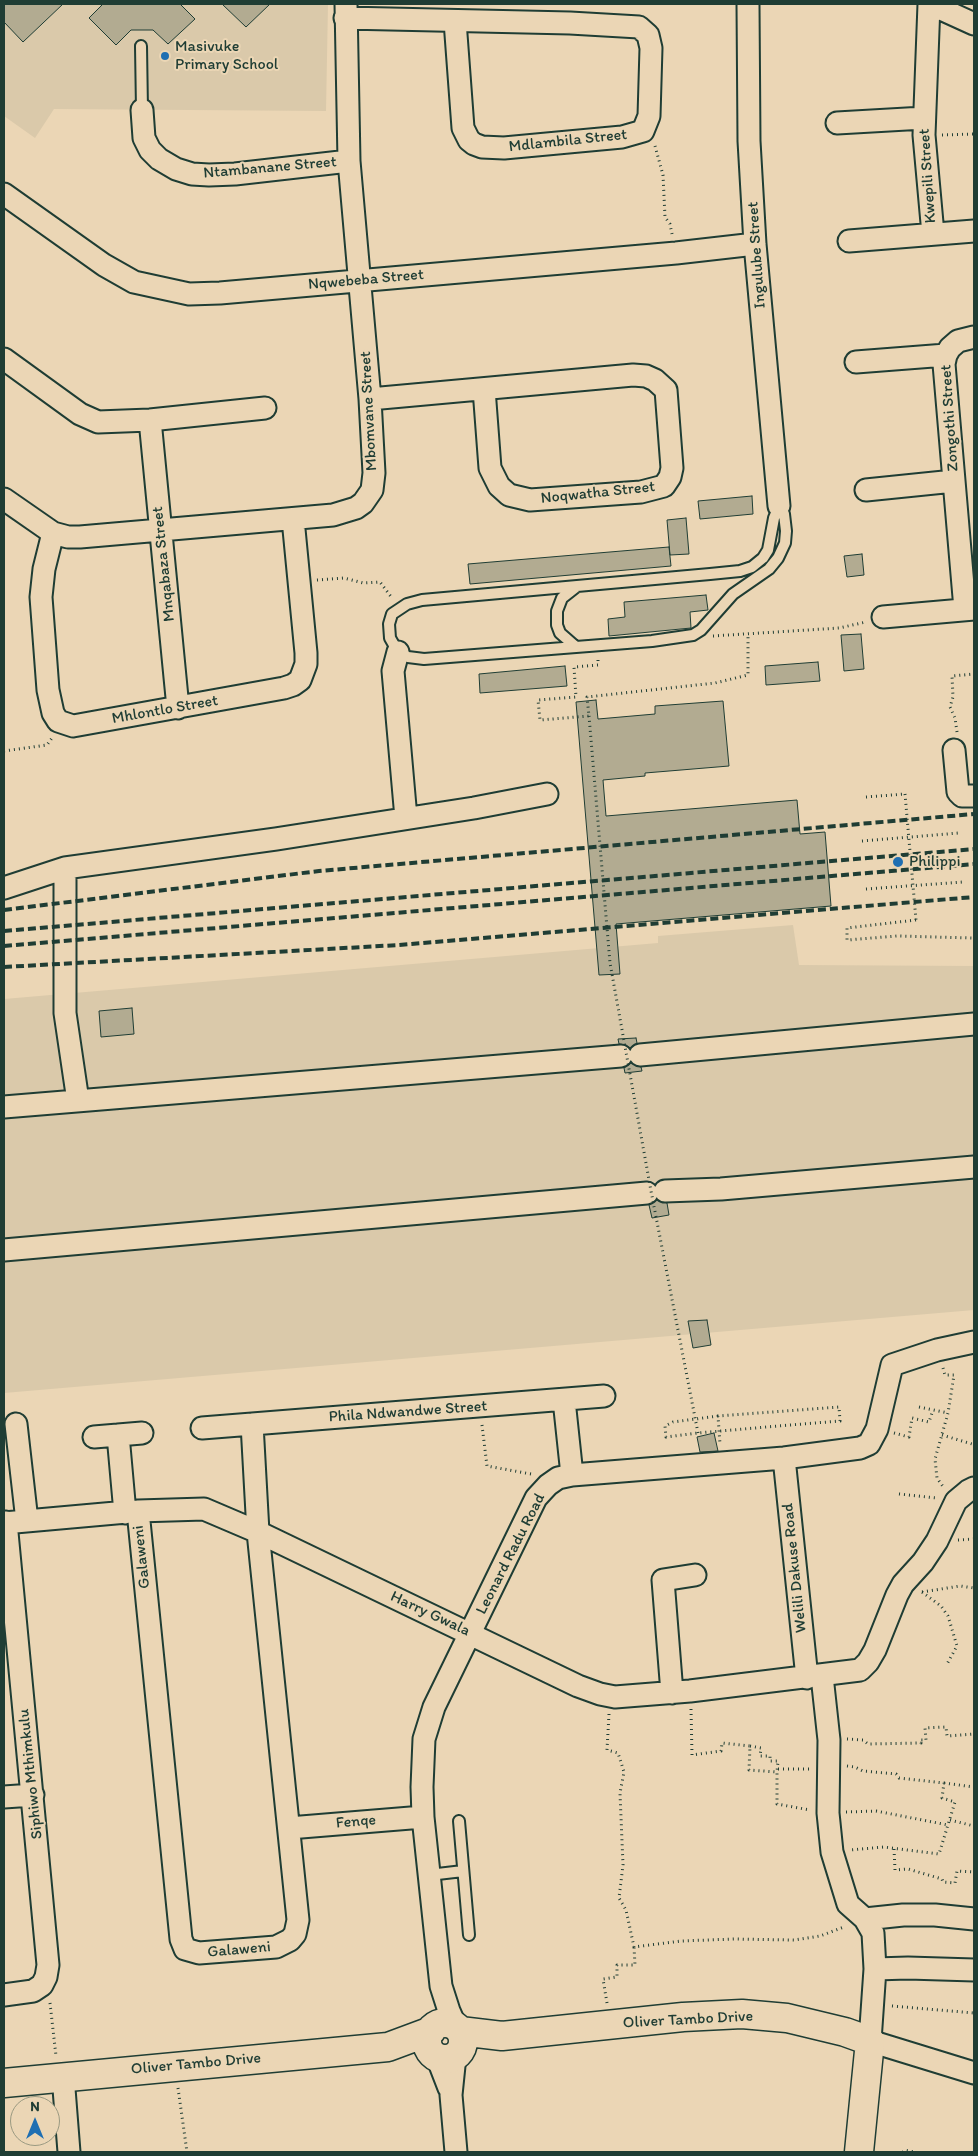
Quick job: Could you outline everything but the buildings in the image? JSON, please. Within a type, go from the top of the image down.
[{"type":"street","name":"Ingulube Street","points":[[748,4],[749,142],[755,244],[779,506]]},
{"type":"street","name":"Kwepili Street","points":[[933,234],[924,126],[929,4],[974,24]]},
{"type":"street","name":"Mdlambila Street","points":[[345,11],[455,21],[570,13],[631,25],[644,30],[648,35],[651,48],[649,116],[643,131],[622,137],[504,148],[482,147],[474,144],[469,140],[463,128],[455,21]]},
{"type":"street","name":"Mbomvane Street","points":[[4,499],[53,533],[80,537],[293,519],[346,512],[363,504],[372,490],[374,474],[370,399],[349,161],[345,11]]},
{"type":"street","name":"Ntambanane Street","points":[[142,110],[144,138],[150,150],[159,159],[176,169],[192,174],[235,174],[349,161]]},
{"type":"street","name":"Kwepili Street","points":[[837,123],[924,126]]},
{"type":"street","name":"Nqwebeba Street","points":[[4,194],[104,265],[134,282],[190,294],[360,281],[676,253],[755,244]]},
{"type":"street","name":"Kwepili Street","points":[[849,242],[974,230]]},
{"type":"street","name":"Zongothi Street","points":[[883,617],[970,609],[954,481],[944,377],[946,355],[958,341],[974,336]]},
{"type":"street","name":"Zongothi Street","points":[[856,362],[946,355]]},
{"type":"street","points":[[4,358],[80,414],[98,422],[150,420],[264,408]]},
{"type":"street","name":"Noqwatha Street","points":[[370,399],[633,375],[646,376],[655,380],[666,390],[672,468],[670,477],[664,486],[641,492],[530,500],[509,495],[493,478],[490,468],[484,389]]},
{"type":"street","name":"Mnqabaza Street","points":[[150,420],[178,708]]},
{"type":"street","name":"Zongothi Street","points":[[866,490],[954,481]]},
{"type":"street","name":"Mhlontlo Street","points":[[58,721],[64,725],[81,725],[284,688],[300,680],[306,664],[306,653],[293,519]]},
{"type":"street","points":[[53,533],[42,582],[41,609],[49,697],[53,713],[58,721]]},
{"type":"street","points":[[398,652],[393,671],[406,818]]},
{"type":"street","points":[[954,750],[958,792],[962,796],[974,796]]},
{"type":"street","points":[[4,888],[65,868],[276,839],[547,794]]},
{"type":"street","points":[[65,868],[66,1013],[78,1101]]},
{"type":"street","points":[[4,1107],[427,1070],[630,1055],[974,1024]]},
{"type":"street","points":[[4,1250],[656,1192],[720,1189],[974,1167]]},
{"type":"street","name":"Leonard Radu Road","points":[[456,2152],[446,2042],[439,2013],[441,1986],[423,1816],[423,1759],[427,1724],[536,1498],[548,1484],[558,1478],[572,1475],[784,1458],[847,1452],[860,1448],[869,1444],[877,1429],[892,1365],[951,1346],[974,1342]]},
{"type":"street","name":"Phila Ndwandwe Street","points":[[202,1428],[604,1396]]},
{"type":"street","points":[[564,1400],[572,1475]]},
{"type":"street","name":"Siphiwo Mthimkulu","points":[[16,1424],[12,1522],[12,1662],[33,1795],[48,1952],[46,1977],[42,1985]]},
{"type":"street","points":[[252,1424],[258,1532]]},
{"type":"street","points":[[94,1437],[142,1434]]},
{"type":"street","points":[[118,1435],[132,1512]]},
{"type":"street","name":"Welili Dakuse Road","points":[[784,1458],[814,1677],[829,1740],[828,1813],[832,1852],[848,1904],[865,1919]]},
{"type":"street","points":[[913,1588],[923,1562],[937,1541],[956,1501],[974,1488]]},
{"type":"street","name":"Harry Gwala","points":[[12,1522],[132,1512],[204,1509],[258,1532],[578,1686],[615,1697],[681,1692],[860,1670],[868,1662],[874,1650],[894,1600],[913,1588]]},
{"type":"street","name":"Galaweni","points":[[132,1512],[178,1926],[180,1939],[185,1949],[199,1954],[276,1947],[290,1940],[295,1934],[298,1920],[258,1532]]},
{"type":"street","points":[[681,1692],[663,1580],[695,1575]]},
{"type":"street","points":[[4,1797],[33,1795]]},
{"type":"street","name":"Fenqe","points":[[289,1828],[423,1816]]},
{"type":"street","points":[[859,2152],[874,2004],[873,1933],[865,1919],[903,1915],[935,1915],[974,1919]]},
{"type":"street","points":[[874,1969],[974,1970]]},
{"type":"street","points":[[4,1995],[33,1991],[42,1985]]},
{"type":"street","name":"Oliver Tambo Drive","points":[[4,2083],[701,2016],[768,2016],[804,2021],[870,2041]]},
{"type":"street","points":[[870,2041],[974,2073]]},
{"type":"street","points":[[63,2076],[70,2152]]},
{"type":"lane","points":[[141,46],[142,110]]},
{"type":"lane","points":[[779,506],[784,514],[786,531],[785,543],[778,558],[769,570],[733,594],[701,630],[693,635],[668,640],[424,659],[408,657],[398,652],[390,638],[389,624],[392,614],[407,604],[422,600],[740,571],[752,567],[763,558],[768,550],[774,518],[779,506]]},
{"type":"lane","points":[[576,646],[560,633],[557,625],[557,611],[562,598],[568,591],[579,585]]},
{"type":"lane","points":[[458,1821],[469,1934]]},
{"type":"lane","points":[[429,1875],[463,1871]]},
{"type":"path","points":[[924,126],[974,134]]},
{"type":"path","points":[[643,131],[655,146],[663,175],[665,217],[670,224],[676,253]]},
{"type":"path","points":[[299,581],[344,578],[363,583],[380,582],[399,608]]},
{"type":"path","points":[[701,630],[712,636],[748,636],[839,628],[883,617]]},
{"type":"path","points":[[698,1432],[650,1191],[610,963],[587,697],[715,683],[748,675],[748,636]]},
{"type":"path","points":[[589,716],[540,720],[538,700],[576,697],[574,667],[598,665],[598,660]]},
{"type":"path","points":[[954,750],[957,731],[950,707],[954,697],[952,676],[974,674]]},
{"type":"path","points":[[4,751],[47,745],[54,735],[58,721]]},
{"type":"path","points":[[866,797],[905,794],[916,920],[846,928],[847,940],[897,936],[974,938]]},
{"type":"path","points":[[862,841],[959,833]]},
{"type":"path","points":[[866,889],[963,882]]},
{"type":"path","points":[[923,1354],[927,1368],[943,1368],[945,1375],[954,1375],[948,1413],[935,1459],[937,1478],[943,1488],[956,1501]]},
{"type":"path","points":[[480,1406],[487,1466],[532,1475],[536,1498]]},
{"type":"path","points":[[839,1408],[840,1421],[666,1436],[665,1426],[683,1420],[718,1416],[839,1408]]},
{"type":"path","points":[[919,1408],[948,1413]]},
{"type":"path","points":[[877,1429],[909,1437],[912,1418],[928,1422],[933,1410]]},
{"type":"path","points":[[718,1416],[721,1452]]},
{"type":"path","points":[[942,1435],[972,1444]]},
{"type":"path","points":[[899,1494],[956,1501]]},
{"type":"path","points":[[913,1588],[960,1586],[974,1588]]},
{"type":"path","points":[[913,1588],[941,1606],[948,1616],[957,1646],[947,1664]]},
{"type":"path","points":[[681,1692],[692,1755],[721,1751],[722,1743],[761,1748],[760,1756],[770,1756],[770,1761],[778,1761],[777,1804],[828,1813],[876,1811],[948,1825]]},
{"type":"path","points":[[610,2025],[603,1979],[617,1977],[617,1965],[635,1965],[634,1947],[626,1910],[619,1898],[622,1865],[620,1793],[624,1772],[618,1753],[607,1750],[608,1717],[615,1697]]},
{"type":"path","points":[[829,1740],[863,1740],[868,1744],[921,1743],[920,1740],[926,1740],[926,1728],[946,1727],[947,1736],[974,1734]]},
{"type":"path","points":[[750,1746],[749,1770],[855,1767],[863,1771],[896,1774],[899,1778],[974,1787]]},
{"type":"path","points":[[832,1852],[884,1847],[939,1854],[955,1802],[942,1798],[944,1783]]},
{"type":"path","points":[[950,1820],[974,1826]]},
{"type":"path","points":[[894,1849],[895,1870],[908,1869],[942,1879],[943,1882],[955,1884],[957,1871],[974,1872]]},
{"type":"path","points":[[634,1947],[690,1940],[794,1940],[820,1936],[865,1919]]},
{"type":"path","points":[[42,1985],[49,1993],[56,2059],[63,2076]]},
{"type":"path","points":[[874,2004],[974,2013]]},
{"type":"path","points":[[176,2066],[187,2152]]},
{"type":"path","points":[[903,2152],[904,2150],[915,2152]]},
{"type":"shaded area","name":"Masivuke Primary School","points":[[4,4],[328,4],[326,111],[54,109],[35,138],[4,116]]},
{"type":"shaded area","points":[[793,925],[799,965],[974,966],[974,1310],[4,1393],[4,999],[658,943],[658,936]]},
{"type":"railway","points":[[4,910],[319,871],[974,814]]},
{"type":"railway","points":[[4,931],[974,849]]},
{"type":"railway","points":[[4,946],[974,864]]},
{"type":"railway","points":[[4,967],[399,945],[974,897]]},
{"type":"place","name":"Masivuke Primary School","points":[[165,56]]},
{"type":"place","name":"Philippi","points":[[898,862]]}]
